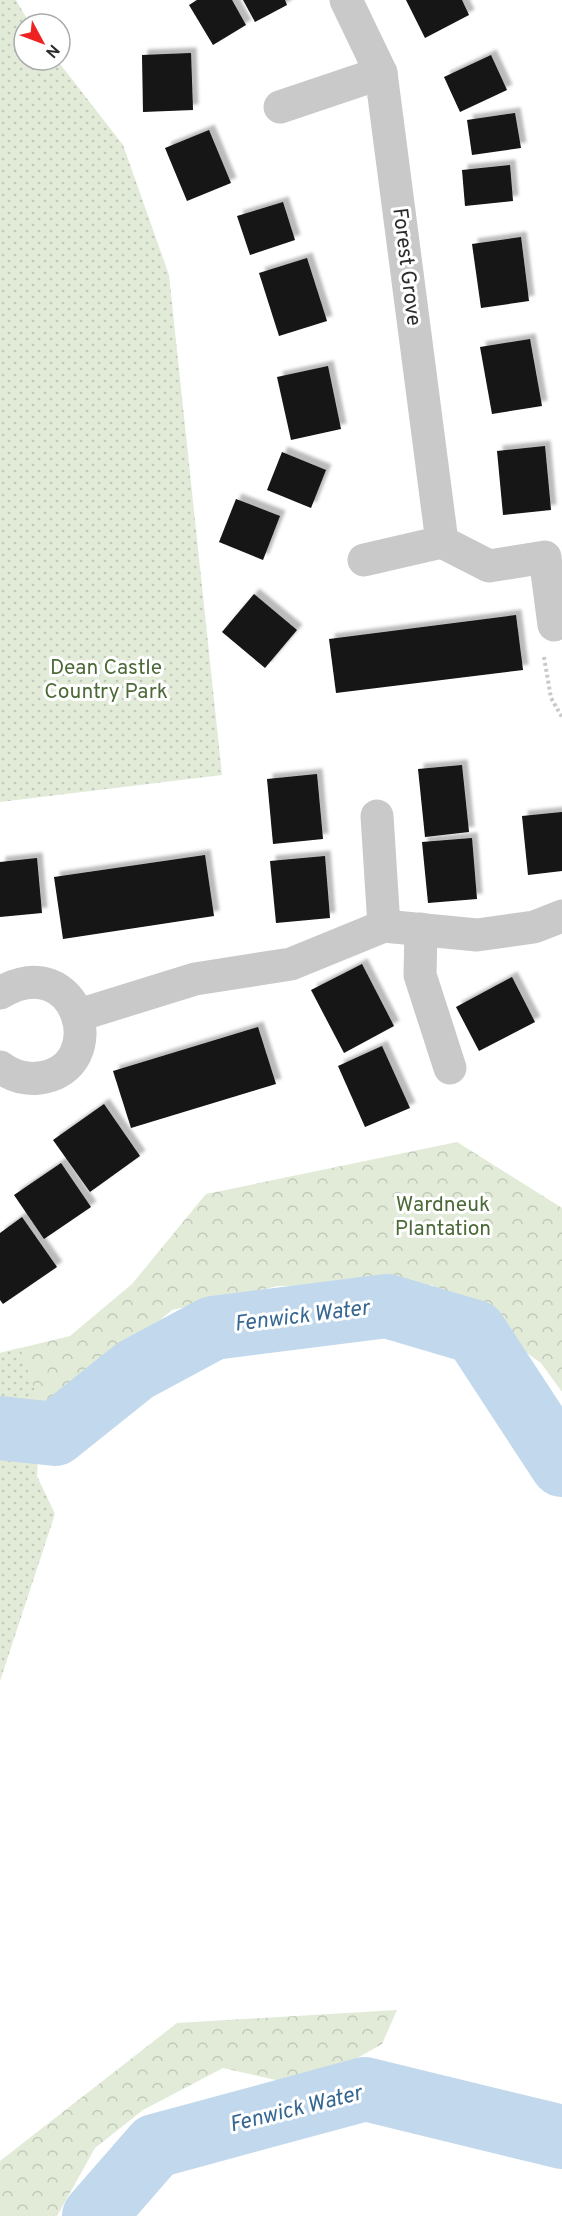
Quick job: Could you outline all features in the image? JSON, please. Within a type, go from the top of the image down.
[{"type":"street","name":"Forest Grove","points":[[345,0],[381,73],[442,542]]},
{"type":"street","points":[[280,107],[381,73]]},
{"type":"street","points":[[364,560],[442,542],[489,566],[545,557],[555,626]]},
{"type":"street","points":[[377,816],[384,926]]},
{"type":"street","points":[[78,1015],[195,979],[291,964],[384,926],[477,935],[534,927],[562,916]]},
{"type":"street","points":[[422,929],[420,975],[450,1068]]},
{"type":"street","points":[[0,993],[16,984],[35,981],[54,986],[69,998],[78,1015],[81,1034],[76,1052],[64,1068],[47,1077],[28,1080],[10,1075],[0,1067]]},
{"type":"path","points":[[555,626],[544,655],[551,698],[562,717]]},
{"type":"green space","name":"Dean Castle Country Park","points":[[0,0],[16,0],[23,12],[12,12],[12,72],[66,72],[123,145],[169,275],[222,775],[0,802]]},
{"type":"green space","name":"Wardneuk Plantation","points":[[457,1142],[562,1208],[562,1392],[541,1363],[432,1285],[278,1286],[172,1310],[108,1364],[40,1405],[0,1400],[0,1353],[70,1336],[132,1284],[206,1194]]},
{"type":"green space","points":[[20,1348],[40,1405],[37,1476],[55,1514],[0,1681],[0,1353]]},
{"type":"green space","points":[[397,2010],[382,2044],[306,2087],[223,2068],[143,2110],[95,2148],[57,2216],[0,2216],[0,2161],[177,2023]]},
{"type":"building","points":[[197,0],[232,0],[246,25],[213,45],[189,5]]},
{"type":"building","points":[[243,0],[285,0],[287,5],[255,22]]},
{"type":"building","points":[[406,0],[462,0],[469,15],[425,38]]},
{"type":"building","points":[[191,53],[193,110],[143,112],[142,55]]},
{"type":"building","points":[[491,55],[507,90],[460,112],[444,77]]},
{"type":"building","points":[[515,113],[521,148],[472,155],[467,120]]},
{"type":"building","points":[[209,130],[231,183],[187,201],[165,148]]},
{"type":"building","points":[[510,165],[513,201],[465,206],[462,170]]},
{"type":"building","points":[[283,202],[295,240],[250,255],[237,216]]},
{"type":"building","points":[[521,237],[529,301],[481,308],[472,244]]},
{"type":"building","points":[[307,258],[327,321],[279,336],[259,273]]},
{"type":"building","points":[[530,339],[542,406],[492,414],[480,347]]},
{"type":"building","points":[[328,366],[341,429],[291,440],[277,377]]},
{"type":"building","points":[[545,446],[551,510],[503,515],[497,451]]},
{"type":"building","points":[[282,452],[326,470],[311,508],[267,490]]},
{"type":"building","points":[[236,499],[280,516],[263,560],[219,542]]},
{"type":"building","points":[[254,594],[297,630],[265,668],[222,632]]},
{"type":"building","points":[[516,615],[523,670],[336,693],[329,639]]},
{"type":"building","points":[[462,765],[469,832],[425,837],[418,769]]},
{"type":"building","points":[[317,774],[323,839],[273,844],[267,779]]},
{"type":"building","points":[[562,812],[562,871],[528,875],[522,816]]},
{"type":"building","points":[[472,838],[477,899],[428,903],[422,842]]},
{"type":"building","points":[[205,855],[214,916],[63,939],[54,877]]},
{"type":"building","points":[[325,856],[330,918],[276,923],[270,861]]},
{"type":"building","points":[[37,858],[42,913],[0,917],[0,862]]},
{"type":"building","points":[[362,964],[394,1026],[344,1053],[311,990]]},
{"type":"building","points":[[512,977],[535,1022],[479,1051],[456,1007]]},
{"type":"building","points":[[258,1027],[276,1084],[131,1128],[113,1071]]},
{"type":"building","points":[[382,1046],[410,1108],[365,1127],[338,1066]]},
{"type":"building","points":[[104,1104],[140,1156],[90,1192],[53,1140]]},
{"type":"building","points":[[61,1163],[91,1207],[44,1239],[14,1195]]},
{"type":"building","points":[[22,1217],[57,1267],[3,1304],[0,1300],[0,1233]]},
{"type":"waterway","name":"Fenwick Water","points":[[0,1428],[55,1434],[135,1370],[213,1328],[387,1306],[475,1332],[562,1465]]},
{"type":"waterway","name":"Fenwick Water","points":[[94,2216],[155,2146],[365,2089],[562,2137]]}]
